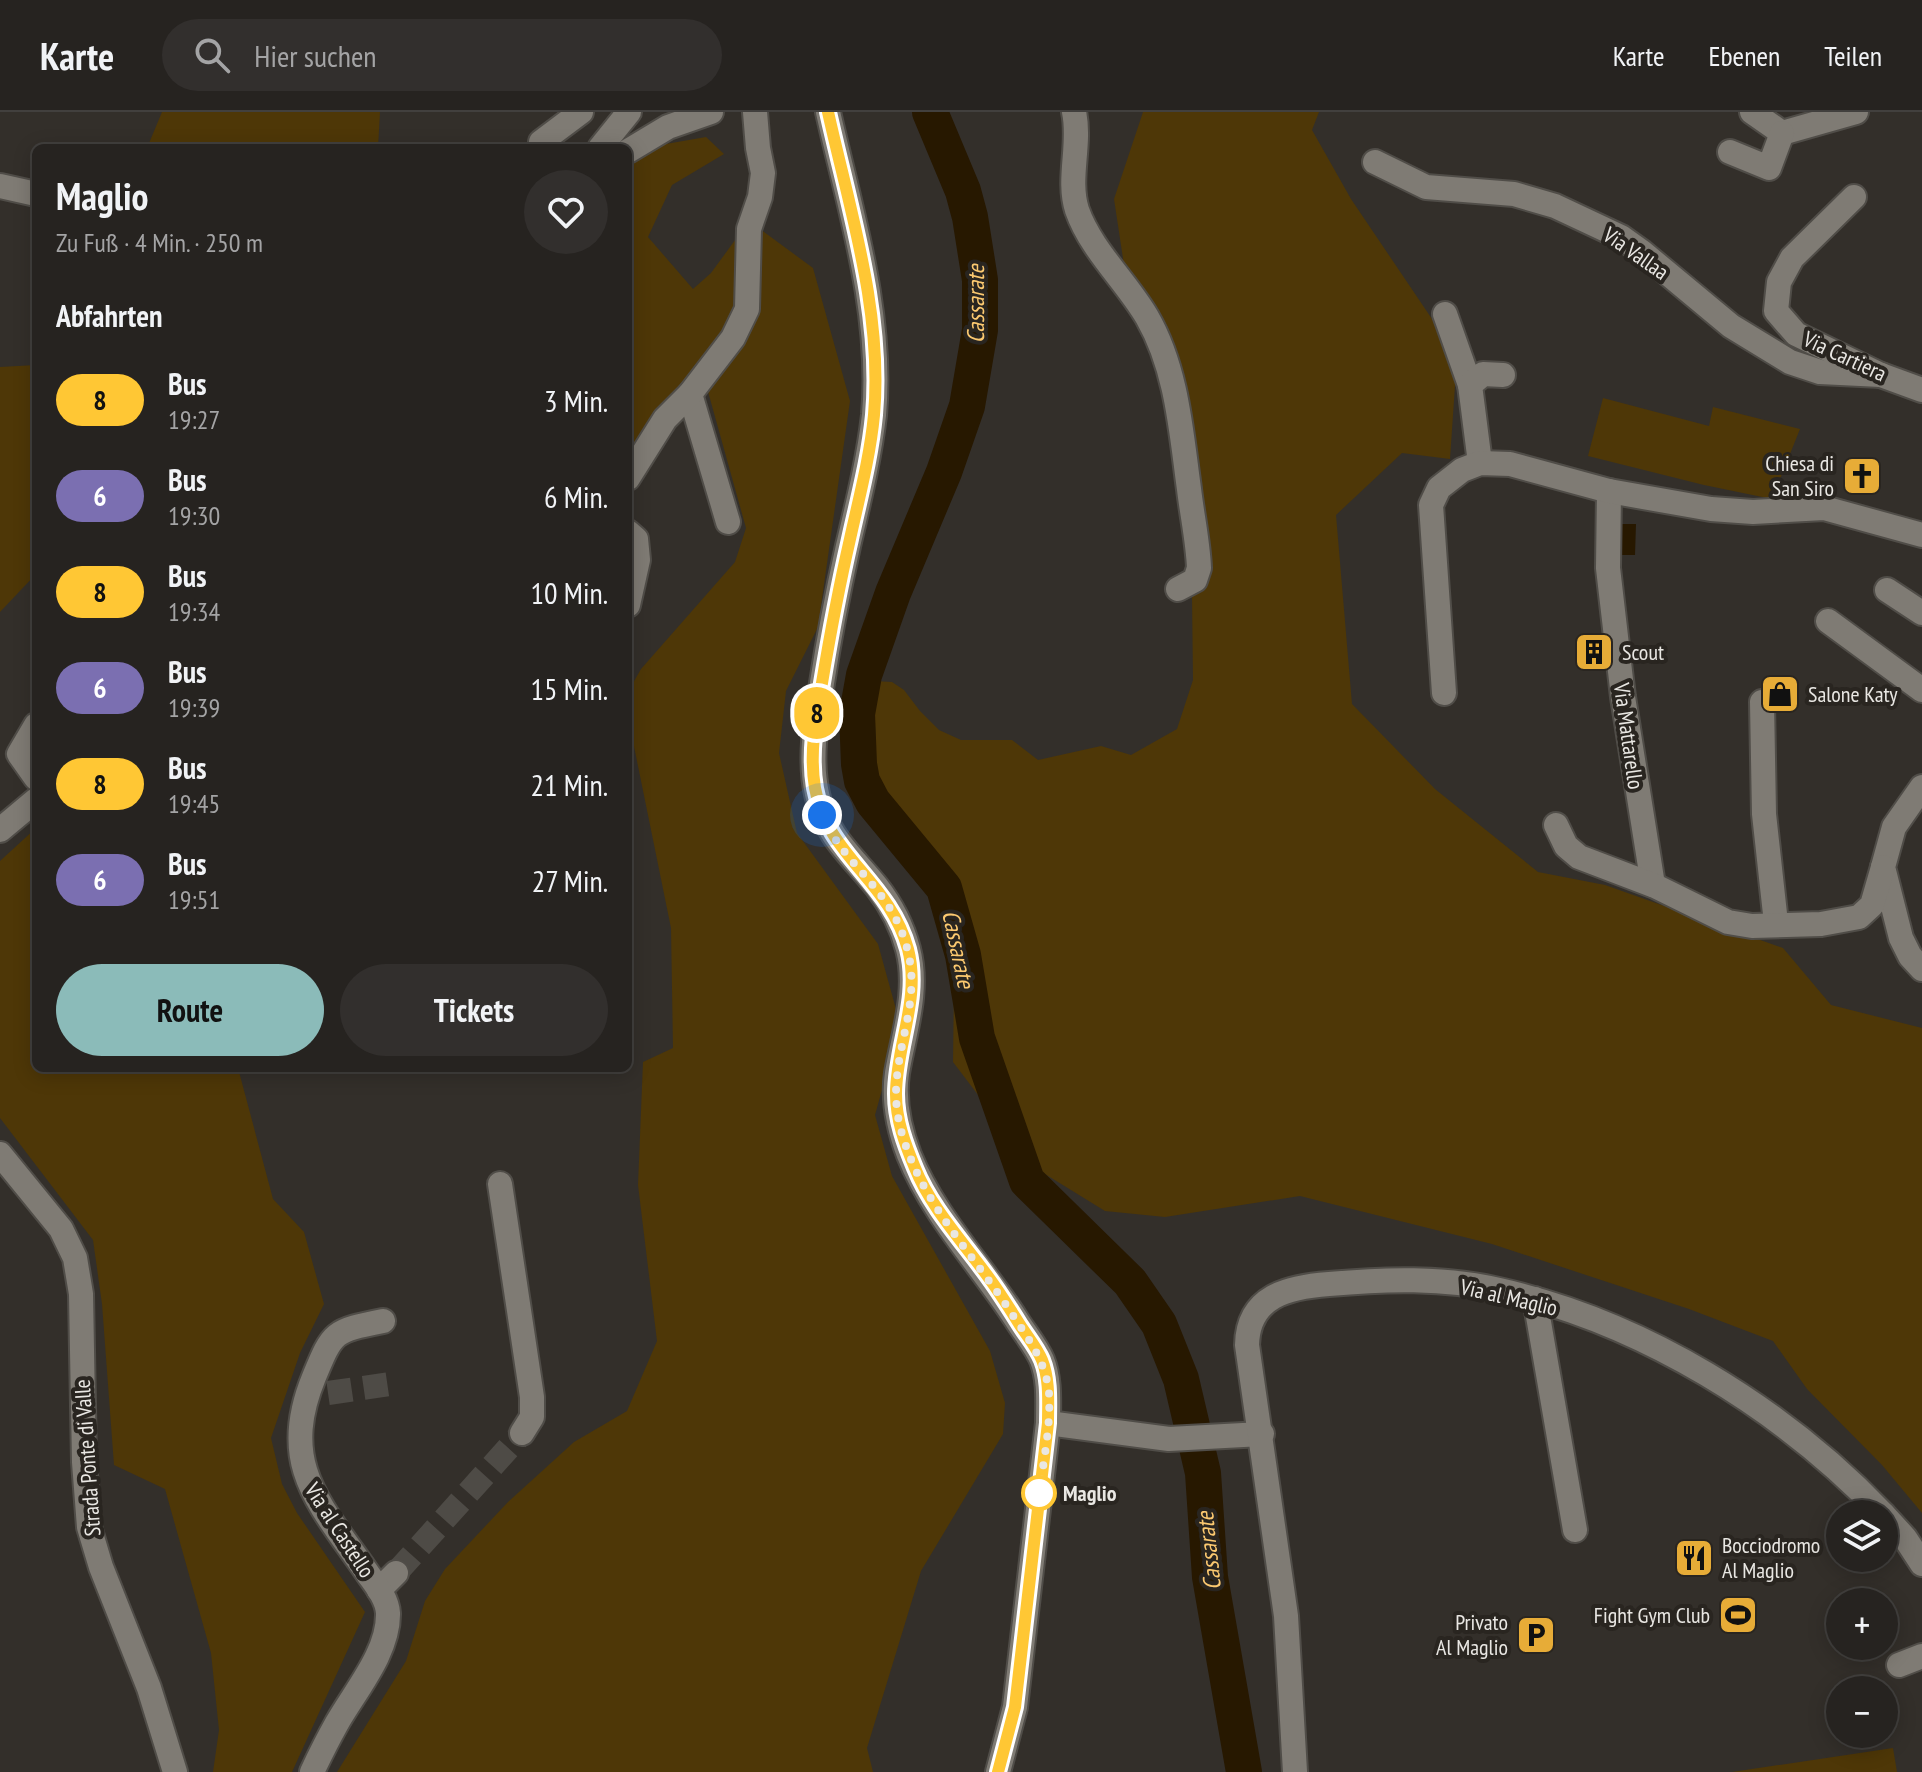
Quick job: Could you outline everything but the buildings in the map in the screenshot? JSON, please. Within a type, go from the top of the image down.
[{"type":"street","points":[[541,142],[581,112]]},
{"type":"street","points":[[632,149],[668,127],[711,112]]},
{"type":"street","points":[[632,472],[665,419],[690,394],[733,338],[747,309],[749,229],[760,197],[763,173],[755,112]]},
{"type":"street","points":[[828,112],[870,305],[875,374],[870,442],[833,614],[818,710],[813,752],[815,785],[828,829],[888,903],[897,918],[908,951],[911,1002],[896,1095],[900,1131],[907,1150],[928,1192],[1042,1360],[1049,1392],[1015,1707],[998,1772]]},
{"type":"street","points":[[1074,112],[1077,135],[1074,190],[1078,211],[1111,267],[1147,317],[1167,362],[1174,391],[1199,568],[1195,580],[1178,589]]},
{"type":"street","points":[[1752,112],[1782,133]]},
{"type":"street","points":[[1782,133],[1856,112]]},
{"type":"street","points":[[602,144],[617,116]]},
{"type":"street","points":[[1730,152],[1769,168],[1782,133]]},
{"type":"street","name":"Via Vallaa","points":[[1375,162],[1426,187],[1514,194],[1555,206],[1621,237],[1731,326],[1790,362],[1820,372],[1881,375]]},
{"type":"street","points":[[0,186],[32,193]]},
{"type":"street","name":"Via Cartiera","points":[[1854,197],[1792,258],[1779,282],[1776,311],[1796,334],[1881,375],[1922,390]]},
{"type":"street","points":[[1445,314],[1470,385],[1480,463]]},
{"type":"street","points":[[1470,385],[1483,374],[1503,375]]},
{"type":"street","points":[[690,394],[728,522]]},
{"type":"street","points":[[1444,693],[1431,505],[1435,493],[1444,482],[1480,463],[1510,464],[1609,491],[1727,511],[1833,509],[1918,533]]},
{"type":"street","name":"Via Mattarello","points":[[1609,491],[1608,568],[1623,697],[1653,885]]},
{"type":"street","points":[[632,536],[636,539],[638,560],[632,587]]},
{"type":"street","points":[[1887,590],[1922,613]]},
{"type":"street","points":[[1828,621],[1922,690]]},
{"type":"street","points":[[1762,702],[1764,814],[1776,923]]},
{"type":"street","points":[[32,730],[9,756],[32,775]]},
{"type":"street","points":[[1556,825],[1566,846],[1579,857],[1653,885],[1728,922],[1752,926],[1821,924],[1859,917],[1872,905],[1894,827],[1922,787]]},
{"type":"street","points":[[0,830],[32,803]]},
{"type":"street","points":[[1883,867],[1901,938],[1910,956],[1922,969]]},
{"type":"street","name":"Strada Ponte di Valle","points":[[0,1154],[61,1229],[75,1258],[81,1294],[89,1527],[109,1591],[149,1688],[175,1772]]},
{"type":"street","points":[[500,1184],[532,1397],[532,1417],[522,1433]]},
{"type":"street","name":"Via al Maglio","points":[[1295,1772],[1286,1616],[1247,1345],[1247,1331],[1254,1315],[1268,1299],[1291,1288],[1374,1280],[1442,1282],[1496,1289],[1535,1299],[1632,1334],[1684,1361],[1810,1446],[1849,1478],[1869,1500]]},
{"type":"street","points":[[1535,1299],[1575,1530]]},
{"type":"street","name":"Via al Castello","points":[[312,1772],[383,1641],[388,1610],[388,1581],[319,1502],[303,1469],[299,1434],[317,1394],[332,1338],[344,1330],[383,1321]]},
{"type":"street","points":[[1048,1423],[1169,1439],[1262,1434]]},
{"type":"street","name":"Via al Maglio","points":[[1898,1531],[1922,1564]]},
{"type":"shaded area","points":[[162,112],[380,112],[378,144],[149,144]]},
{"type":"shaded area","points":[[1143,112],[1319,112],[1312,130],[1351,199],[1457,356],[1450,459],[1402,453],[1336,515],[1352,704],[1435,789],[1538,872],[1605,885],[1783,948],[1831,1005],[1922,1028],[1922,1513],[1882,1465],[1807,1389],[1773,1341],[1689,1309],[1492,1244],[1300,1196],[1165,1217],[1105,1211],[1032,1166],[953,1062],[954,985],[943,902],[877,806],[874,681],[892,682],[904,690],[939,730],[961,740],[1012,740],[1038,760],[1101,746],[1131,755],[1177,729],[1193,680],[1192,596],[1168,402],[1129,298],[1114,199]]},
{"type":"shaded area","points":[[706,137],[724,154],[672,185],[648,237],[693,289],[711,273],[749,221],[813,268],[850,401],[818,627],[786,691],[779,753],[797,833],[878,944],[900,1025],[875,1115],[892,1176],[990,1351],[1005,1403],[1003,1434],[921,1571],[867,1748],[873,1772],[337,1772],[406,1661],[425,1601],[445,1569],[508,1502],[574,1442],[627,1411],[657,1341],[638,1185],[643,1062],[673,1048],[671,928],[632,737],[632,685],[641,669],[735,562],[746,528],[707,388],[632,449],[632,162],[643,148]]},
{"type":"shaded area","points":[[32,365],[32,578],[0,612],[0,367]]},
{"type":"shaded area","points":[[1603,398],[1709,426],[1713,407],[1800,429],[1772,499],[1588,456]]},
{"type":"shaded area","points":[[1622,524],[1636,524],[1635,555],[1621,555]]},
{"type":"shaded area","points":[[32,832],[32,1072],[239,1072],[273,1199],[304,1232],[324,1304],[300,1353],[271,1438],[282,1484],[297,1513],[365,1612],[292,1772],[213,1772],[219,1730],[211,1653],[165,1489],[114,1465],[102,1304],[93,1240],[0,1118],[0,861]]},
{"type":"shaded area","points":[[1893,1748],[1897,1772],[1732,1772]]},
{"type":"waterway","name":"Cassarate","points":[[930,112],[963,191],[970,217],[980,280],[980,330],[967,406],[864,675],[857,714],[862,781],[873,802],[944,888],[963,955],[977,1038],[1027,1181],[1130,1282],[1159,1324],[1181,1379],[1203,1473],[1210,1577],[1244,1772]]},
{"type":"tunnel","points":[[328,1393],[390,1384]]},
{"type":"tunnel","points":[[396,1573],[522,1433]]},
{"type":"bus line","name":"8","points":[[828,112],[870,305],[875,374],[870,442],[833,614],[818,710],[813,752],[815,785],[828,829],[888,903],[897,918],[908,951],[911,1002],[896,1095],[900,1131],[907,1150],[917,1174],[949,1225],[991,1281],[1042,1360],[1049,1392],[1015,1707],[998,1772]]},
{"type":"place","name":"Chiesa di San Siro","points":[[1862,476]]},
{"type":"place","name":"Scout","points":[[1594,652]]},
{"type":"place","name":"Salone Katy","points":[[1780,694]]},
{"type":"place","name":"Maglio","points":[[1039,1493]]},
{"type":"place","name":"Bocciodromo Al Maglio","points":[[1694,1558]]},
{"type":"place","name":"Fight Gym Club","points":[[1738,1615]]},
{"type":"place","name":"Privato Al Maglio","points":[[1536,1635]]},
{"type":"route","points":[[822,815],[840,846],[888,903],[897,918],[908,951],[911,1002],[896,1095],[900,1131],[907,1150],[917,1174],[949,1225],[991,1281],[1042,1360],[1049,1392],[1039,1496],[1039,1493]]}]
